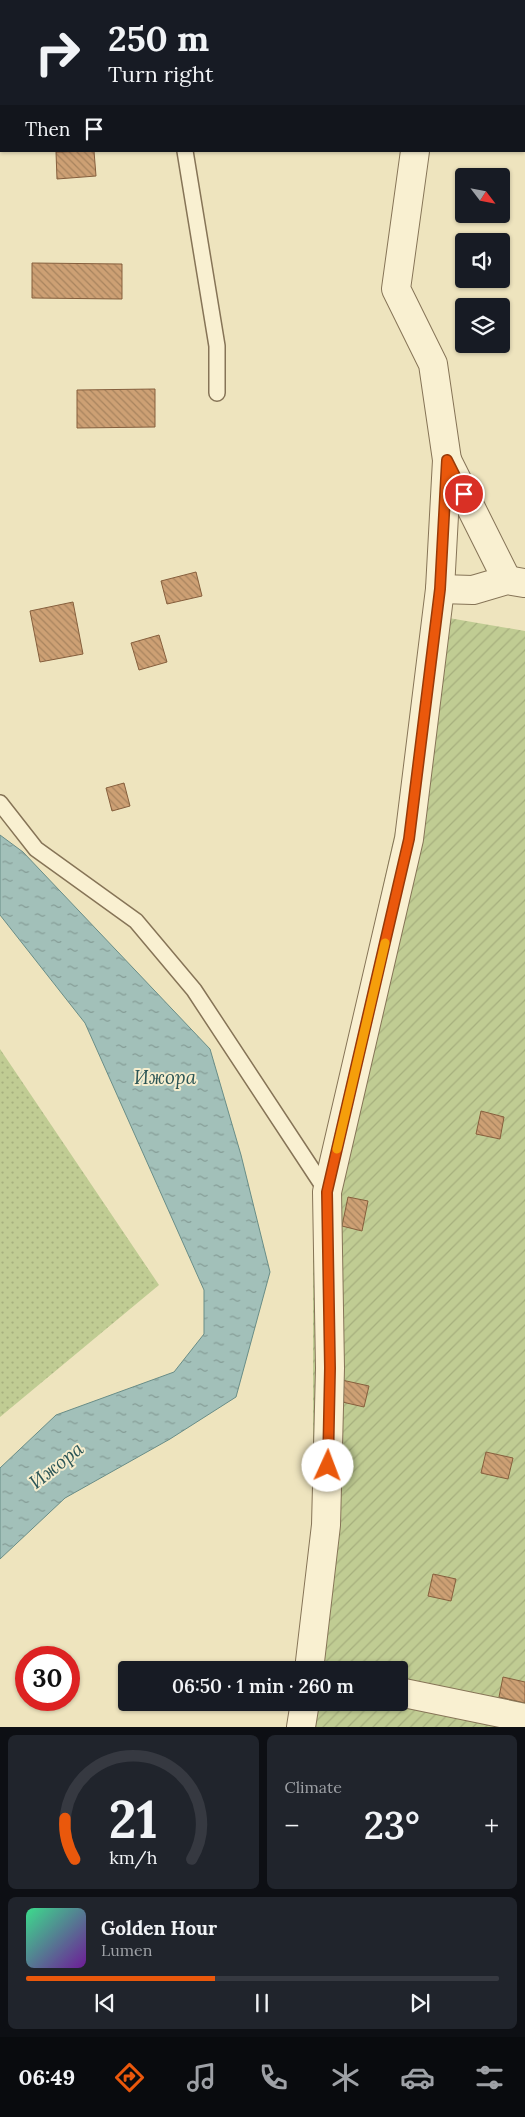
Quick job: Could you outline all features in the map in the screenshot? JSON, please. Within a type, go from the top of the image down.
[{"type":"street","points":[[310,1661],[326,1525],[330,1368],[327,1192],[409,839],[440,589],[447,460],[433,364],[396,289],[415,152]]},
{"type":"street","points":[[440,589],[473,590],[516,582],[447,460]]},
{"type":"street","points":[[408,1694],[525,1718]]},
{"type":"street","points":[[301,1727],[304,1711]]},
{"type":"lane","points":[[185,152],[217,346],[217,393]]},
{"type":"lane","points":[[0,803],[36,849],[136,921],[148,934],[194,990],[327,1192]]},
{"type":"green space","points":[[443,617],[525,631],[525,1727],[313,1727],[313,1711],[408,1711],[408,1661],[313,1661],[313,1199]]},
{"type":"green space","points":[[0,1049],[159,1285],[0,1417]]},
{"type":"water","name":"Ижора","points":[[0,835],[23,852],[210,1049],[241,1155],[270,1272],[236,1397],[170,1439],[65,1498],[0,1559],[0,1468],[56,1415],[174,1372],[204,1334],[204,1290],[85,1023],[0,915]]},
{"type":"building","points":[[56,152],[94,152],[96,176],[57,179]]},
{"type":"building","points":[[32,263],[122,264],[122,299],[32,298]]},
{"type":"building","points":[[155,389],[155,427],[77,428],[77,390]]},
{"type":"building","points":[[196,572],[202,596],[167,604],[161,581]]},
{"type":"building","points":[[73,602],[83,654],[40,662],[30,611]]},
{"type":"building","points":[[159,635],[167,662],[139,670],[131,643]]},
{"type":"building","points":[[124,783],[130,806],[112,811],[106,788]]},
{"type":"building","points":[[481,1111],[504,1117],[500,1139],[476,1134]]},
{"type":"building","points":[[348,1197],[368,1201],[362,1231],[342,1226]]},
{"type":"building","points":[[342,1380],[369,1386],[364,1407],[338,1401]]},
{"type":"building","points":[[486,1452],[513,1458],[508,1479],[481,1473]]},
{"type":"building","points":[[433,1574],[456,1579],[451,1601],[428,1596]]},
{"type":"building","points":[[503,1677],[525,1682],[525,1703],[499,1697]]},
{"type":"slow traffic","points":[[337,1149],[385,943]]},
{"type":"route","points":[[328,1466],[330,1368],[327,1192],[409,839],[440,589],[447,460],[464,494]]}]
